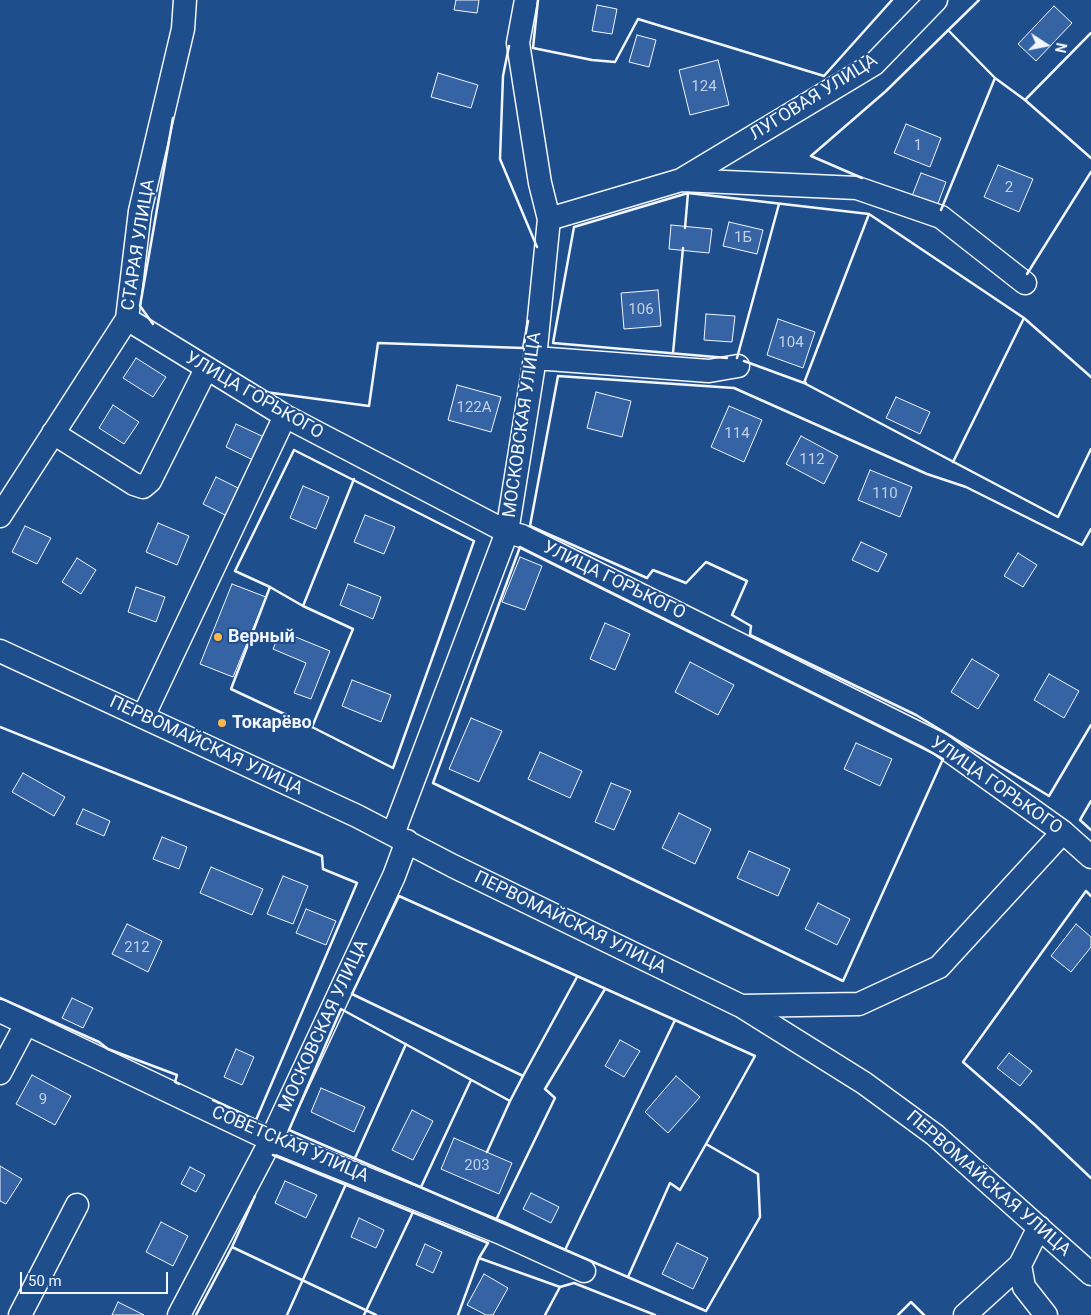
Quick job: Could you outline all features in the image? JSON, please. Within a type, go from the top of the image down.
[{"type":"street","name":"СТАРАЯ УЛИЦА","points":[[0,516],[127,319],[140,211],[183,29],[185,0]]},
{"type":"street","name":"МОСКОВСКАЯ УЛИЦА","points":[[179,1315],[271,1140],[394,876],[400,837],[507,532],[535,358],[549,219],[539,173],[518,43],[526,0]]},
{"type":"street","name":"ЛУГОВАЯ УЛИЦА","points":[[681,180],[874,64],[936,0]]},
{"type":"street","points":[[549,219],[681,180],[857,188],[941,217],[1025,283]]},
{"type":"street","name":"УЛИЦА ГОРЬКОГО","points":[[127,319],[285,416],[507,532],[522,536],[940,744],[1063,832],[1091,857]]},
{"type":"street","points":[[535,358],[709,371],[738,366]]},
{"type":"street","points":[[53,433],[134,484],[143,487],[150,481],[206,369]]},
{"type":"street","points":[[143,717],[285,416]]},
{"type":"street","name":"ПЕРВОМАЙСКАЯ УЛИЦА","points":[[2,656],[143,717],[400,837],[453,866],[741,1006],[864,1083],[935,1135],[1091,1274]]},
{"type":"street","points":[[741,1006],[859,1004],[939,967],[1063,832]]},
{"type":"street","name":"СОВЕТСКАЯ УЛИЦА","points":[[0,1011],[271,1140],[501,1234],[584,1271]]},
{"type":"street","points":[[0,1073],[26,1024]]},
{"type":"street","points":[[20,1315],[77,1205]]},
{"type":"street","points":[[965,1315],[1020,1265],[1040,1227]]},
{"type":"street","points":[[1020,1265],[1024,1287],[1046,1315]]},
{"type":"building","points":[[456,0],[479,0],[477,13],[454,10]]},
{"type":"building","points":[[597,5],[617,9],[612,34],[592,31]]},
{"type":"building","points":[[1054,6],[1072,23],[1036,61],[1018,44]]},
{"type":"building","points":[[637,35],[656,40],[649,67],[629,62]]},
{"type":"building","points":[[718,60],[729,105],[690,115],[679,70]]},
{"type":"building","points":[[438,73],[478,85],[471,108],[431,97]]},
{"type":"building","points":[[906,124],[941,138],[930,167],[894,153]]},
{"type":"building","points":[[998,165],[1033,179],[1019,212],[984,197]]},
{"type":"building","points":[[921,173],[946,182],[937,206],[912,196]]},
{"type":"building","points":[[729,222],[763,230],[757,254],[723,246]]},
{"type":"building","points":[[671,225],[712,229],[709,253],[669,249]]},
{"type":"building","points":[[658,290],[661,326],[624,329],[621,293]]},
{"type":"building","points":[[706,314],[735,316],[732,342],[704,340]]},
{"type":"building","points":[[778,319],[815,332],[803,368],[767,355]]},
{"type":"building","points":[[136,358],[166,377],[153,397],[123,378]]},
{"type":"building","points":[[457,385],[501,397],[491,432],[448,420]]},
{"type":"building","points":[[596,392],[631,401],[622,437],[587,428]]},
{"type":"building","points":[[896,397],[930,412],[920,434],[886,418]]},
{"type":"building","points":[[113,405],[139,422],[124,444],[99,428]]},
{"type":"building","points":[[729,406],[762,420],[744,462],[711,447]]},
{"type":"building","points":[[236,424],[264,437],[253,460],[226,447]]},
{"type":"building","points":[[801,436],[838,456],[824,484],[786,464]]},
{"type":"building","points":[[870,470],[912,487],[900,517],[858,500]]},
{"type":"building","points":[[216,477],[244,491],[231,518],[203,504]]},
{"type":"building","points":[[303,486],[329,497],[316,529],[290,518]]},
{"type":"building","points":[[365,515],[395,527],[384,554],[354,542]]},
{"type":"building","points":[[158,523],[189,536],[177,565],[146,552]]},
{"type":"building","points":[[25,526],[51,538],[37,564],[12,552]]},
{"type":"building","points":[[861,542],[887,554],[878,572],[852,560]]},
{"type":"building","points":[[1018,553],[1037,565],[1023,587],[1004,576]]},
{"type":"building","points":[[520,557],[542,566],[525,610],[502,602]]},
{"type":"building","points":[[77,558],[96,570],[81,594],[62,582]]},
{"type":"building","points":[[232,584],[266,597],[233,677],[200,664]]},
{"type":"building","points":[[348,584],[381,597],[373,619],[340,605]]},
{"type":"building","points":[[136,587],[165,597],[156,622],[128,612]]},
{"type":"building","points":[[605,623],[630,634],[615,670],[590,659]]},
{"type":"building","points":[[281,631],[330,651],[311,699],[294,693],[306,663],[273,649]]},
{"type":"building","points":[[972,659],[999,675],[978,709],[951,692]]},
{"type":"building","points":[[690,662],[734,685],[718,715],[675,692]]},
{"type":"building","points":[[1049,674],[1079,691],[1064,718],[1034,700]]},
{"type":"building","points":[[352,680],[391,695],[381,722],[342,706]]},
{"type":"building","points":[[471,718],[502,731],[479,782],[449,769]]},
{"type":"building","points":[[856,743],[892,759],[880,786],[844,769]]},
{"type":"building","points":[[540,752],[582,771],[570,798],[528,779]]},
{"type":"building","points":[[23,773],[65,797],[54,816],[12,792]]},
{"type":"building","points":[[611,783],[631,791],[614,830],[595,822]]},
{"type":"building","points":[[83,809],[110,821],[104,836],[76,824]]},
{"type":"building","points":[[679,813],[711,829],[695,864],[662,848]]},
{"type":"building","points":[[162,837],[187,847],[179,869],[153,859]]},
{"type":"building","points":[[749,851],[790,869],[778,896],[737,878]]},
{"type":"building","points":[[211,867],[263,889],[252,915],[200,893]]},
{"type":"building","points":[[283,876],[308,886],[293,924],[267,914]]},
{"type":"building","points":[[818,903],[850,919],[837,945],[805,929]]},
{"type":"building","points":[[306,909],[336,921],[326,945],[296,933]]},
{"type":"building","points":[[127,924],[162,941],[148,972],[112,954]]},
{"type":"building","points":[[1076,924],[1091,937],[1091,947],[1071,972],[1051,956]]},
{"type":"building","points":[[72,998],[93,1008],[83,1028],[62,1018]]},
{"type":"building","points":[[620,1040],[640,1051],[624,1077],[605,1066]]},
{"type":"building","points":[[236,1049],[254,1057],[242,1085],[224,1077]]},
{"type":"building","points":[[1009,1053],[1032,1071],[1020,1086],[997,1068]]},
{"type":"building","points":[[32,1075],[71,1096],[55,1125],[16,1104]]},
{"type":"building","points":[[676,1076],[700,1097],[668,1133],[645,1112]]},
{"type":"building","points":[[321,1088],[365,1107],[354,1132],[311,1112]]},
{"type":"building","points":[[412,1110],[433,1121],[413,1160],[392,1150]]},
{"type":"building","points":[[454,1138],[512,1163],[499,1194],[441,1169]]},
{"type":"building","points":[[0,1166],[22,1179],[6,1204],[0,1201]]},
{"type":"building","points":[[190,1167],[205,1175],[196,1192],[181,1184]]},
{"type":"building","points":[[285,1181],[317,1195],[306,1218],[275,1203]]},
{"type":"building","points":[[531,1193],[559,1207],[551,1223],[523,1209]]},
{"type":"building","points":[[359,1218],[384,1230],[376,1248],[351,1237]]},
{"type":"building","points":[[161,1222],[188,1236],[173,1266],[146,1252]]},
{"type":"building","points":[[677,1243],[708,1258],[693,1289],[662,1274]]},
{"type":"building","points":[[425,1244],[442,1252],[433,1273],[416,1265]]},
{"type":"building","points":[[484,1274],[508,1288],[493,1315],[486,1315],[467,1305]]},
{"type":"building","points":[[118,1302],[144,1315],[112,1315]]},
{"type":"wall","points":[[538,0],[533,48],[592,60],[615,62],[638,19],[824,76],[892,0]]},
{"type":"wall","points":[[862,178],[811,156],[886,91],[979,0]]},
{"type":"wall","points":[[948,30],[995,78],[1025,100]]},
{"type":"wall","points":[[1091,33],[1025,100],[1091,158]]},
{"type":"wall","points":[[509,46],[503,76],[500,159],[537,247]]},
{"type":"wall","points":[[941,210],[995,78]]},
{"type":"wall","points":[[153,324],[140,306],[173,118]]},
{"type":"wall","points":[[1027,274],[1091,172]]},
{"type":"wall","points":[[685,228],[688,193]]},
{"type":"wall","points":[[727,358],[553,343],[574,227],[688,193],[869,214],[1024,318],[1091,377]]},
{"type":"wall","points":[[737,358],[779,204]]},
{"type":"wall","points":[[806,383],[804,383],[869,214]]},
{"type":"wall","points":[[673,353],[683,248]]},
{"type":"wall","points":[[952,461],[1024,318]]},
{"type":"wall","points":[[265,392],[369,406],[378,343],[523,348],[528,321]]},
{"type":"wall","points":[[744,361],[804,383],[1058,517],[1091,449]]},
{"type":"wall","points":[[1091,529],[1082,545],[966,487],[927,474],[734,388],[558,376],[530,526],[647,578],[653,570],[686,583],[706,562],[747,581],[732,615],[751,626],[750,635],[916,715],[1049,796],[1091,725]]},
{"type":"wall","points":[[294,450],[474,541],[393,768],[231,689],[270,587],[235,571],[294,450]]},
{"type":"wall","points":[[270,587],[303,606],[354,479]]},
{"type":"wall","points":[[520,547],[943,759],[843,981],[433,783],[520,547]]},
{"type":"wall","points":[[303,606],[353,629],[312,727]]},
{"type":"wall","points":[[0,727],[322,856],[323,869],[357,883],[256,1120],[213,1100]]},
{"type":"wall","points":[[1091,801],[1080,820],[1091,830]]},
{"type":"wall","points":[[1091,896],[1086,891],[963,1062],[1035,1125],[1091,1178]]},
{"type":"wall","points":[[399,896],[755,1056],[706,1144],[758,1174],[760,1217],[706,1311],[289,1130],[341,1009],[510,1101],[523,1076],[352,994],[399,896]]},
{"type":"wall","points":[[523,1076],[577,977]]},
{"type":"wall","points":[[496,1220],[555,1098],[545,1089],[605,989]]},
{"type":"wall","points":[[0,998],[99,1042],[108,1049],[177,1075],[175,1082],[179,1084]]},
{"type":"wall","points":[[565,1250],[675,1020]]},
{"type":"wall","points":[[355,1158],[406,1044]]},
{"type":"wall","points":[[421,1187],[471,1080]]},
{"type":"wall","points":[[487,1152],[510,1101]]},
{"type":"wall","points":[[628,1277],[670,1183],[680,1190],[706,1144]]},
{"type":"wall","points":[[273,1155],[488,1243],[479,1258],[560,1287],[574,1283],[655,1315]]},
{"type":"wall","points":[[287,1315],[346,1184]]},
{"type":"wall","points":[[196,1315],[232,1247],[255,1196]]},
{"type":"wall","points":[[364,1315],[413,1212]]},
{"type":"wall","points":[[232,1247],[376,1315]]},
{"type":"wall","points":[[458,1315],[479,1258]]},
{"type":"wall","points":[[545,1315],[560,1287]]},
{"type":"wall","points":[[898,1315],[911,1302],[924,1315]]},
{"type":"place","name":"Верный","points":[[218,637]]},
{"type":"place","name":"Токарёво","points":[[222,723]]}]
